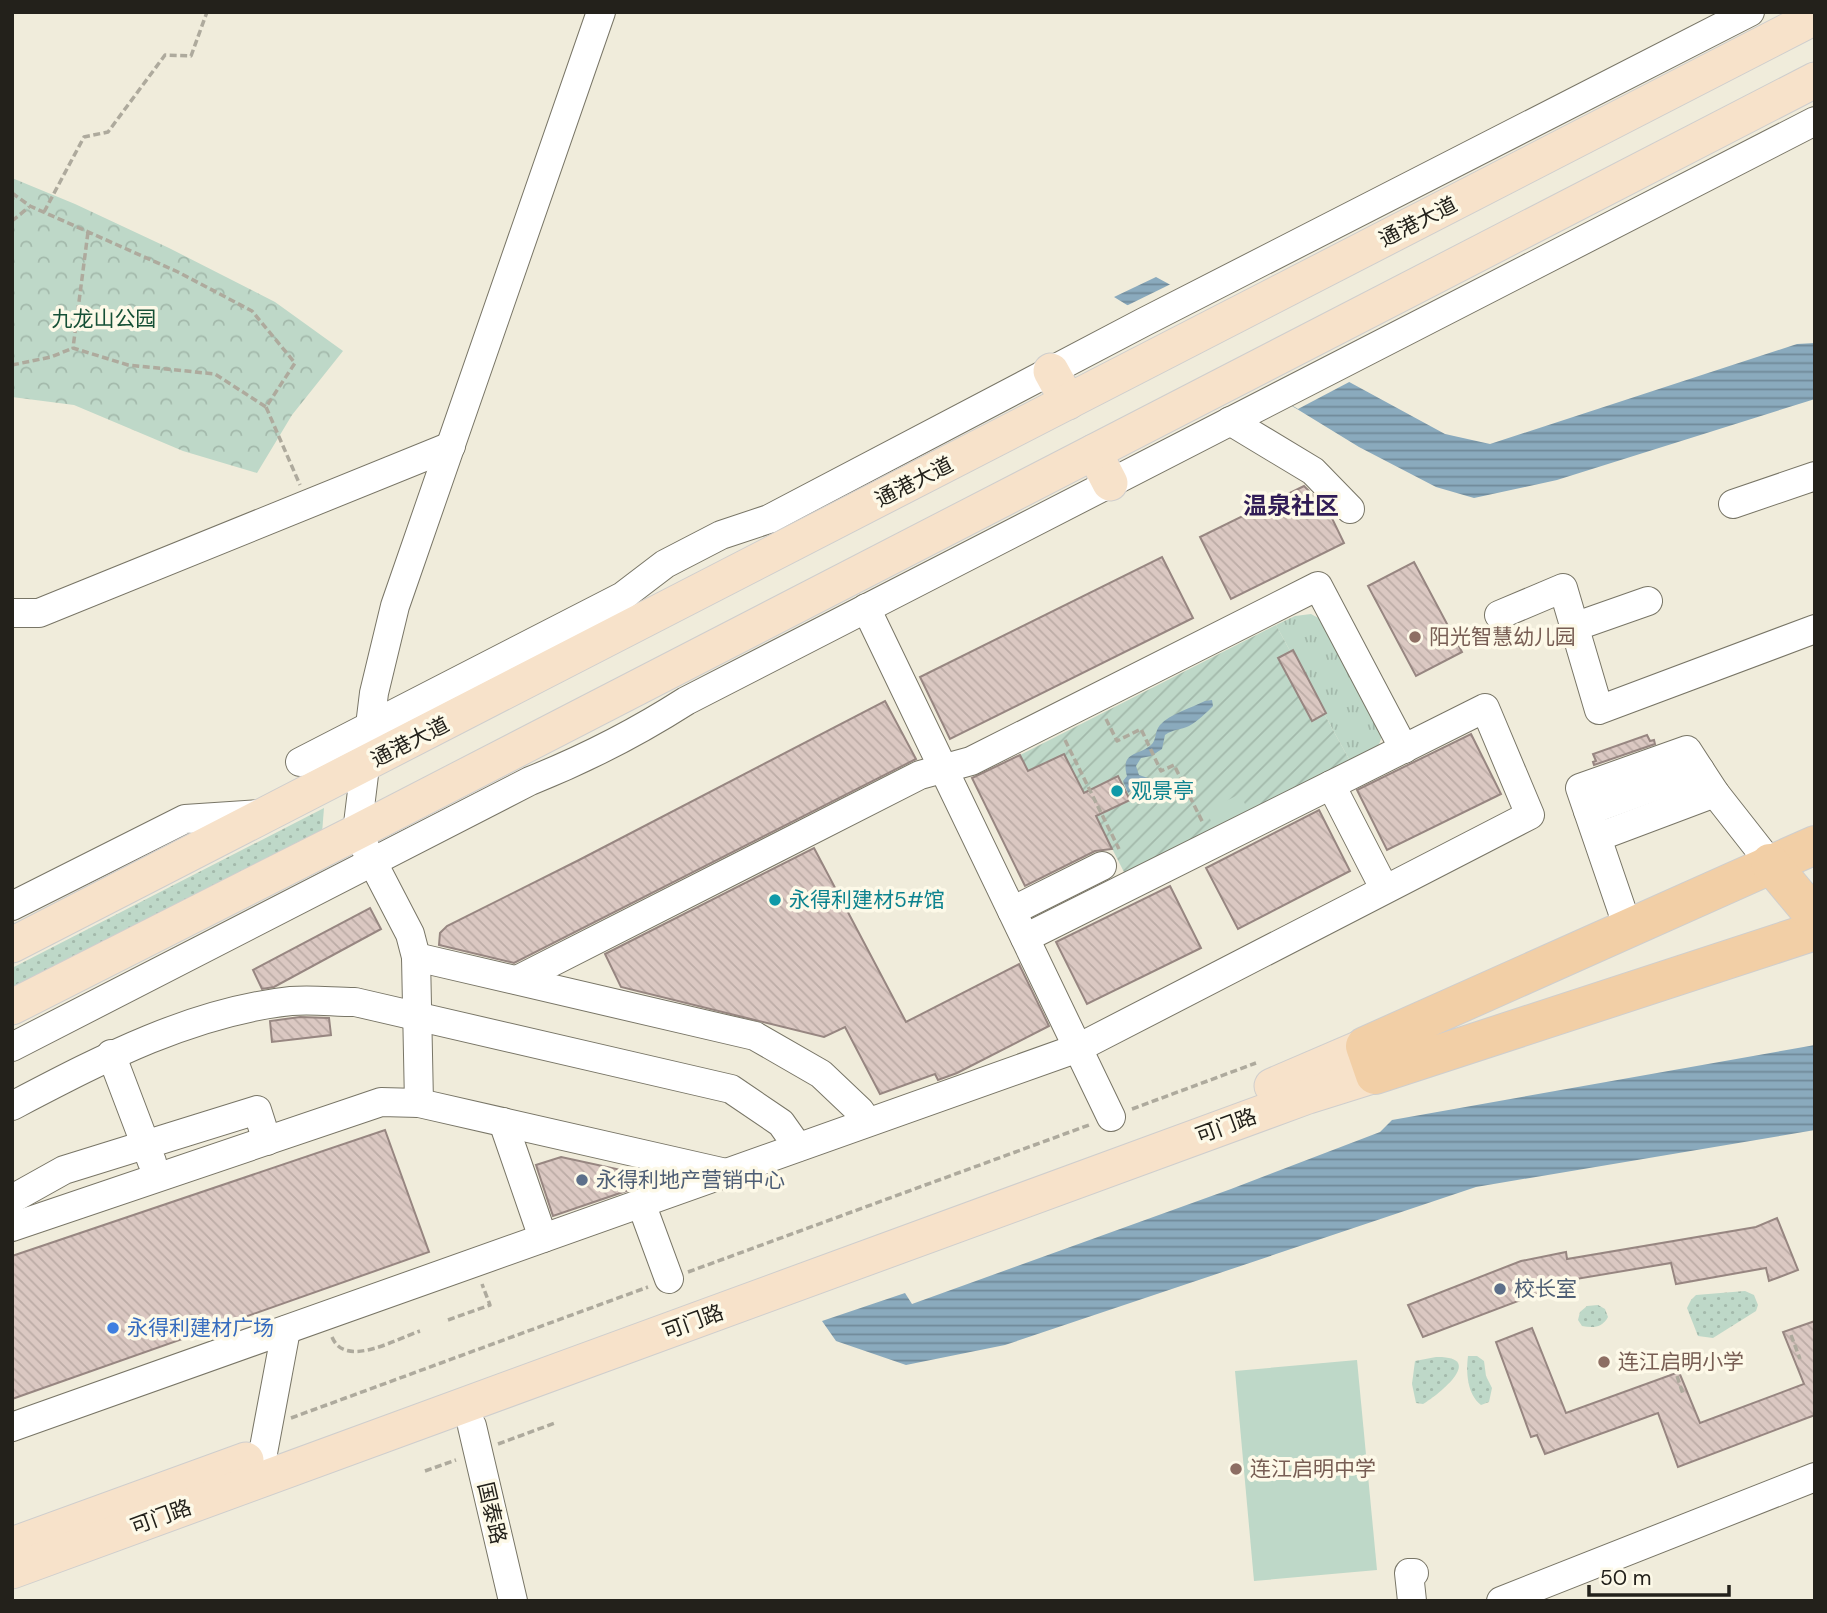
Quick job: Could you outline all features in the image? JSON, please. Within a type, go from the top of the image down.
[{"type":"highway","points":[[1370,1060],[1628,928],[1815,845]]},
{"type":"highway","points":[[1770,863],[1815,917]]},
{"type":"highway","points":[[1370,1060],[1815,931]]},
{"type":"main road","name":"通港大道","points":[[12,945],[1815,17]]},
{"type":"main road","points":[[12,1007],[365,847],[1094,452],[1813,86]]},
{"type":"main road","points":[[1051,371],[1068,402]]},
{"type":"main road","points":[[1094,452],[1110,483]]},
{"type":"main road","name":"可门路","points":[[12,1545],[1285,1081],[1370,1060]]},
{"type":"main road","name":"可门路","points":[[12,1571],[1295,1101],[1370,1060]]},
{"type":"street","points":[[419,1103],[416,957],[410,934],[365,847],[365,765],[374,693],[395,606],[601,12]]},
{"type":"street","points":[[300,762],[623,596],[665,564],[721,535],[769,519],[1199,294],[1750,12]]},
{"type":"street","points":[[12,1048],[365,847],[576,762],[634,733],[686,701],[1815,121]]},
{"type":"street","points":[[1230,421],[1313,471],[1350,509]]},
{"type":"street","points":[[12,612],[39,613],[451,446]]},
{"type":"street","points":[[1733,504],[1815,476]]},
{"type":"street","points":[[517,980],[920,775],[971,761],[1096,698],[1167,671],[1318,586],[1404,748]]},
{"type":"street","points":[[1499,615],[1563,588],[1599,710],[1815,629]]},
{"type":"street","points":[[1574,627],[1648,601]]},
{"type":"street","points":[[866,608],[1111,1116]]},
{"type":"street","points":[[12,1427],[1078,1048],[1530,815],[1485,708],[1025,938]]},
{"type":"street","points":[[1628,928],[1580,788],[1687,750],[1770,863]]},
{"type":"street","points":[[1598,837],[1708,781]]},
{"type":"street","points":[[1331,785],[1384,888]]},
{"type":"street","points":[[12,906],[185,819],[271,813]]},
{"type":"street","points":[[1012,911],[1102,866]]},
{"type":"street","points":[[416,957],[755,1036],[821,1074],[860,1111],[867,1122]]},
{"type":"street","points":[[12,1106],[111,1054],[183,1027],[228,1014],[292,1001],[355,1002],[731,1089],[780,1123],[798,1147]]},
{"type":"street","points":[[111,1054],[145,1145],[165,1167]]},
{"type":"street","points":[[12,1227],[165,1167],[264,1133],[381,1102],[419,1103],[726,1173]]},
{"type":"street","points":[[12,1199],[64,1170],[257,1110],[264,1133]]},
{"type":"street","points":[[502,1122],[543,1238]]},
{"type":"street","points":[[640,1203],[669,1279]]},
{"type":"street","points":[[263,1453],[286,1330]]},
{"type":"street","name":"国泰路","points":[[472,1426],[513,1601]]},
{"type":"street","points":[[1501,1601],[1638,1535],[1815,1477]]},
{"type":"street","points":[[1412,1601],[1409,1573],[1414,1573]]},
{"type":"path","points":[[44,212],[84,138],[108,132],[165,55],[191,56],[207,12]]},
{"type":"path","points":[[12,193],[30,206],[178,272],[251,311],[295,363],[266,407]]},
{"type":"path","points":[[12,221],[30,206]]},
{"type":"path","points":[[74,348],[88,232]]},
{"type":"path","points":[[12,365],[51,357],[74,348],[128,365],[215,374],[266,407],[289,456],[307,504]]},
{"type":"path","points":[[1096,698],[1117,741],[1141,729],[1161,771],[1174,765],[1214,844]]},
{"type":"path","points":[[1055,719],[1136,883]]},
{"type":"path","points":[[448,1321],[489,1306],[474,1263]]},
{"type":"path","points":[[324,1316],[333,1342],[340,1350],[351,1353],[362,1352],[420,1331]]},
{"type":"path","points":[[1791,1335],[1800,1359]]},
{"type":"path","points":[[1677,1376],[1683,1394]]},
{"type":"path","points":[[494,1446],[555,1423]]},
{"type":"path","points":[[425,1471],[465,1457]]},
{"type":"green space","name":"九龙山公园","points":[[12,178],[169,248],[275,302],[343,351],[292,415],[257,473],[183,451],[74,405],[12,397]]},
{"type":"green space","points":[[1311,614],[1324,621],[1382,727],[1378,746],[1351,763],[1276,625],[1295,616]]},
{"type":"green space","points":[[1276,625],[1351,763],[1125,874],[1064,754],[1028,771],[1020,755]]},
{"type":"green space","points":[[1240,794],[1249,812],[1215,829],[1206,811]]},
{"type":"green space","points":[[324,808],[322,833],[12,989],[12,968]]},
{"type":"green space","points":[[1745,1291],[1754,1295],[1758,1305],[1756,1311],[1713,1338],[1698,1336],[1687,1308],[1696,1295]]},
{"type":"green space","points":[[1598,1305],[1605,1309],[1608,1317],[1606,1321],[1597,1326],[1582,1326],[1578,1320],[1580,1312],[1587,1306]]},
{"type":"green space","points":[[1468,1356],[1477,1356],[1484,1361],[1486,1376],[1492,1388],[1489,1402],[1481,1405],[1470,1389]]},
{"type":"green space","points":[[1436,1357],[1451,1358],[1458,1362],[1459,1369],[1440,1392],[1423,1404],[1416,1403],[1412,1384],[1415,1361]]},
{"type":"green space","points":[[1357,1360],[1377,1570],[1254,1581],[1235,1371]]},
{"type":"water","points":[[1156,277],[1445,434],[1490,444],[1797,344],[1815,343],[1815,399],[1557,480],[1474,498],[1436,487],[1359,447],[1114,297]]},
{"type":"water","points":[[1212,700],[1213,706],[1199,719],[1165,735],[1162,749],[1151,756],[1141,758],[1136,766],[1139,775],[1151,779],[1147,788],[1135,787],[1128,793],[1123,781],[1127,776],[1128,758],[1151,745],[1164,721]]},
{"type":"water","points":[[1815,1045],[1815,1130],[1476,1187],[1005,1345],[906,1365],[836,1341],[822,1321],[905,1293],[912,1304],[1231,1189],[1380,1132],[1392,1120]]},
{"type":"pier","points":[[1175,282],[1353,380],[1298,409],[1124,307]]},
{"type":"building","points":[[1304,486],[1328,510],[1344,543],[1231,599],[1200,537]]},
{"type":"building","points":[[1162,557],[1193,618],[950,739],[920,677]]},
{"type":"building","points":[[1414,562],[1462,652],[1416,676],[1368,586]]},
{"type":"building","points":[[1293,650],[1326,713],[1312,721],[1278,658]]},
{"type":"building","points":[[885,701],[916,759],[514,963],[439,945],[440,933],[447,926]]},
{"type":"building","points":[[1471,734],[1501,794],[1387,850],[1357,790]]},
{"type":"building","points":[[1647,735],[1655,744],[1594,765],[1593,762],[1596,761],[1593,754]]},
{"type":"building","points":[[1064,754],[1084,793],[1118,776],[1130,800],[1096,816],[1112,849],[1095,851],[1025,886],[972,778],[1020,755],[1028,771]]},
{"type":"building","points":[[1319,810],[1350,871],[1238,929],[1206,868]]},
{"type":"building","name":"永得利建材5#馆","points":[[814,848],[906,1022],[1019,964],[1049,1026],[957,1073],[938,1080],[935,1074],[880,1094],[845,1027],[824,1037],[621,987],[605,954]]},
{"type":"building","points":[[1170,886],[1201,948],[1087,1004],[1056,942]]},
{"type":"building","points":[[370,908],[381,929],[274,987],[262,989],[253,970]]},
{"type":"building","points":[[300,1017],[329,1018],[331,1035],[272,1042],[270,1021]]},
{"type":"building","name":"永得利建材广场","points":[[385,1130],[429,1252],[12,1399],[12,1256]]},
{"type":"building","name":"永得利地产营销中心","points":[[561,1157],[626,1171],[632,1189],[553,1216],[536,1165]]},
{"type":"building","points":[[1777,1218],[1798,1270],[1769,1281],[1766,1268],[1676,1284],[1671,1263],[1570,1280],[1572,1289],[1520,1296],[1521,1300],[1423,1337],[1408,1305],[1521,1261],[1566,1252],[1567,1259],[1756,1227]]},
{"type":"building","points":[[1815,1321],[1815,1415],[1678,1467],[1658,1413],[1545,1454],[1537,1435],[1531,1437],[1496,1342],[1532,1328],[1566,1413],[1679,1372],[1700,1423],[1804,1384],[1783,1332]]},
{"type":"place","name":"阳光智慧幼儿园","points":[[1415,637]]},
{"type":"place","name":"观景亭","points":[[1117,791]]},
{"type":"place","name":"永得利建材5#馆","points":[[775,900]]},
{"type":"place","name":"永得利地产营销中心","points":[[582,1180]]},
{"type":"place","name":"校长室","points":[[1500,1289]]},
{"type":"place","name":"永得利建材广场","points":[[113,1328]]},
{"type":"place","name":"连江启明小学","points":[[1604,1362]]},
{"type":"place","name":"连江启明中学","points":[[1236,1469]]},
{"type":"district","name":"温泉社区","points":[[1291,505]]}]
